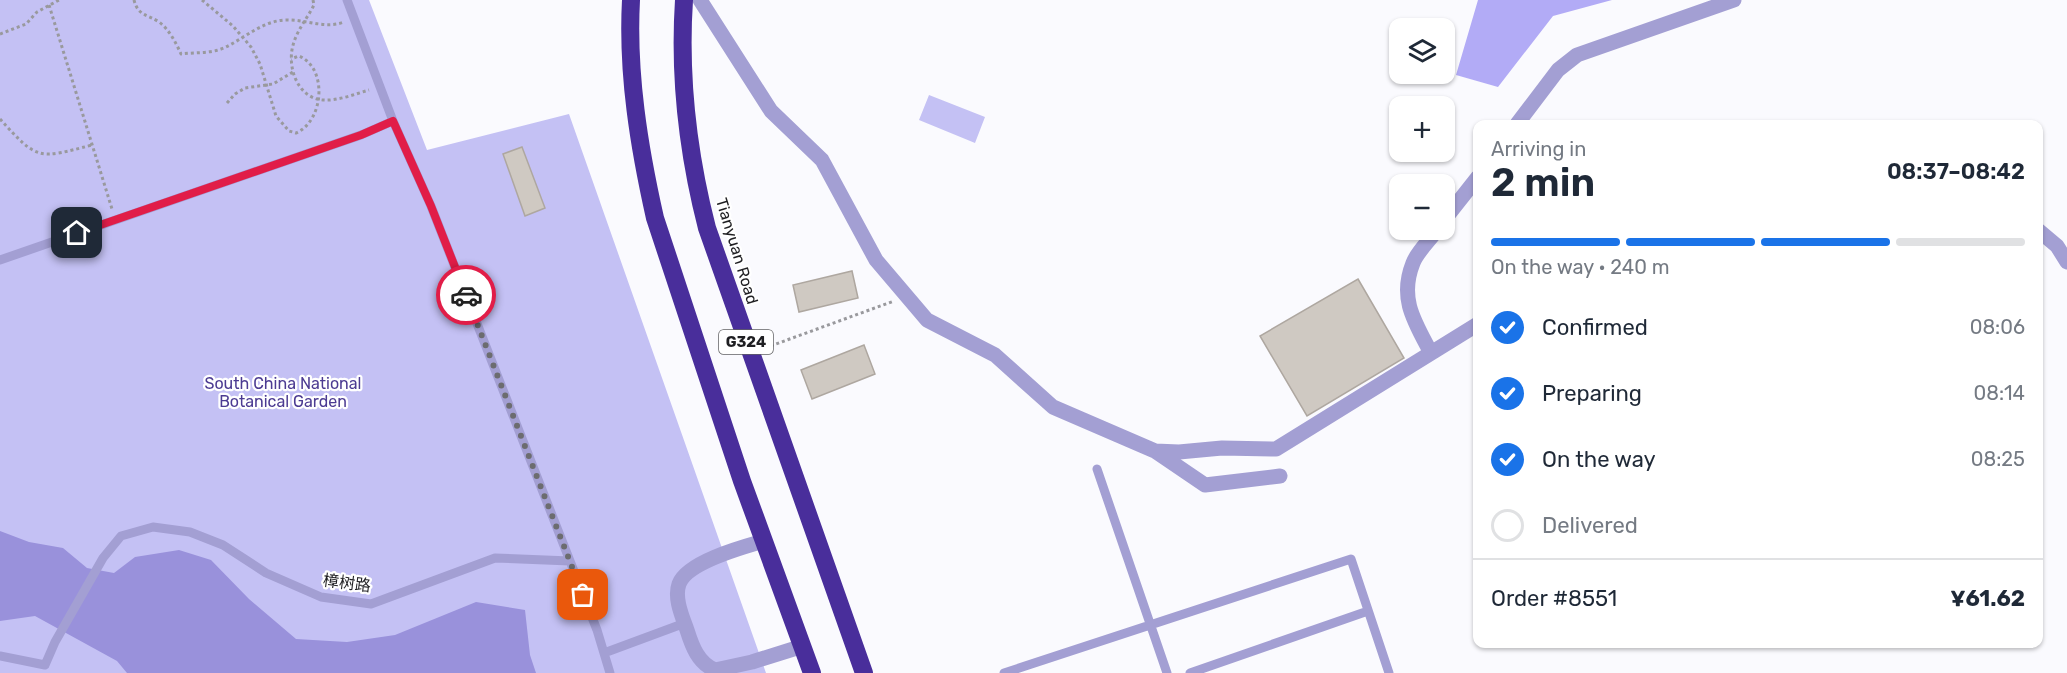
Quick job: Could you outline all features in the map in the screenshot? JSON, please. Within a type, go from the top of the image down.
[{"type":"highway","name":"G324","points":[[631,0],[634,102],[646,179],[655,218],[673,278],[812,673]]},
{"type":"highway","name":"Tianyuan Road","points":[[684,0],[684,88],[700,200],[716,258],[864,673]]},
{"type":"street","points":[[700,0],[771,111],[822,160],[876,260],[927,320],[995,355],[1053,407],[1155,451],[1205,484],[1280,476]]},
{"type":"street","points":[[1520,120],[1558,70],[1576,55],[1734,0]]},
{"type":"street","points":[[1455,206],[1473,183]]},
{"type":"street","points":[[2043,234],[2057,246],[2067,262]]},
{"type":"street","points":[[1430,240],[1413,262],[1406,292],[1414,322],[1431,351]]},
{"type":"street","points":[[1155,451],[1179,452],[1222,448],[1276,449],[1473,327]]},
{"type":"street","points":[[764,541],[715,557],[689,572],[679,583],[678,594],[685,623],[701,661],[715,670],[802,646]]},
{"type":"lane","points":[[347,0],[393,121],[431,206],[570,561],[610,673]]},
{"type":"lane","points":[[0,260],[361,135],[393,121]]},
{"type":"lane","points":[[1097,469],[1167,673]]},
{"type":"lane","name":"樟树路","points":[[47,669],[55,642],[103,558],[121,536],[153,527],[190,532],[223,545],[266,573],[321,597],[370,604],[495,558],[570,561]]},
{"type":"lane","points":[[1004,673],[1351,559],[1389,673]]},
{"type":"lane","points":[[1190,673],[1368,611]]},
{"type":"lane","points":[[604,653],[685,623]]},
{"type":"lane","points":[[0,656],[47,669]]},
{"type":"path","points":[[0,34],[26,24],[37,12],[59,0]]},
{"type":"path","points":[[134,0],[136,8],[159,22],[171,35],[181,54],[208,53],[225,48],[261,26],[287,19],[336,25],[354,18]]},
{"type":"path","points":[[202,0],[233,26],[251,47],[268,84],[276,116],[289,130],[296,133],[305,129],[313,120],[319,81],[307,59],[299,56],[291,58]]},
{"type":"path","points":[[313,0],[314,4],[294,40],[291,58],[293,72],[302,91],[318,99],[326,100],[380,87]]},
{"type":"path","points":[[49,4],[116,219]]},
{"type":"path","points":[[227,103],[245,88],[273,84],[293,72]]},
{"type":"path","points":[[0,119],[33,152],[45,155],[92,145]]},
{"type":"path","points":[[750,353],[907,296]]},
{"type":"green space","name":"South China National Botanical Garden","points":[[0,0],[369,0],[427,150],[569,114],[766,673],[0,673]]},
{"type":"green space","points":[[929,95],[985,117],[975,143],[919,120]]},
{"type":"shaded area","points":[[1478,0],[1612,0],[1553,16],[1498,87],[1456,75]]},
{"type":"shaded area","points":[[0,531],[29,542],[63,548],[87,568],[114,573],[135,557],[179,550],[211,560],[249,599],[296,639],[347,642],[395,635],[476,602],[525,610],[530,655],[536,673],[127,673],[117,661],[35,616],[0,621]]},
{"type":"building","points":[[522,147],[545,208],[525,216],[503,154]]},
{"type":"building","points":[[852,271],[858,298],[799,312],[793,285]]},
{"type":"building","points":[[1358,279],[1404,358],[1307,416],[1260,336]]},
{"type":"building","points":[[864,345],[875,374],[812,399],[801,370]]},
{"type":"way so far","points":[[466,295],[583,595]]},
{"type":"route","points":[[77,233],[361,135],[393,121],[431,206],[466,295]]}]
